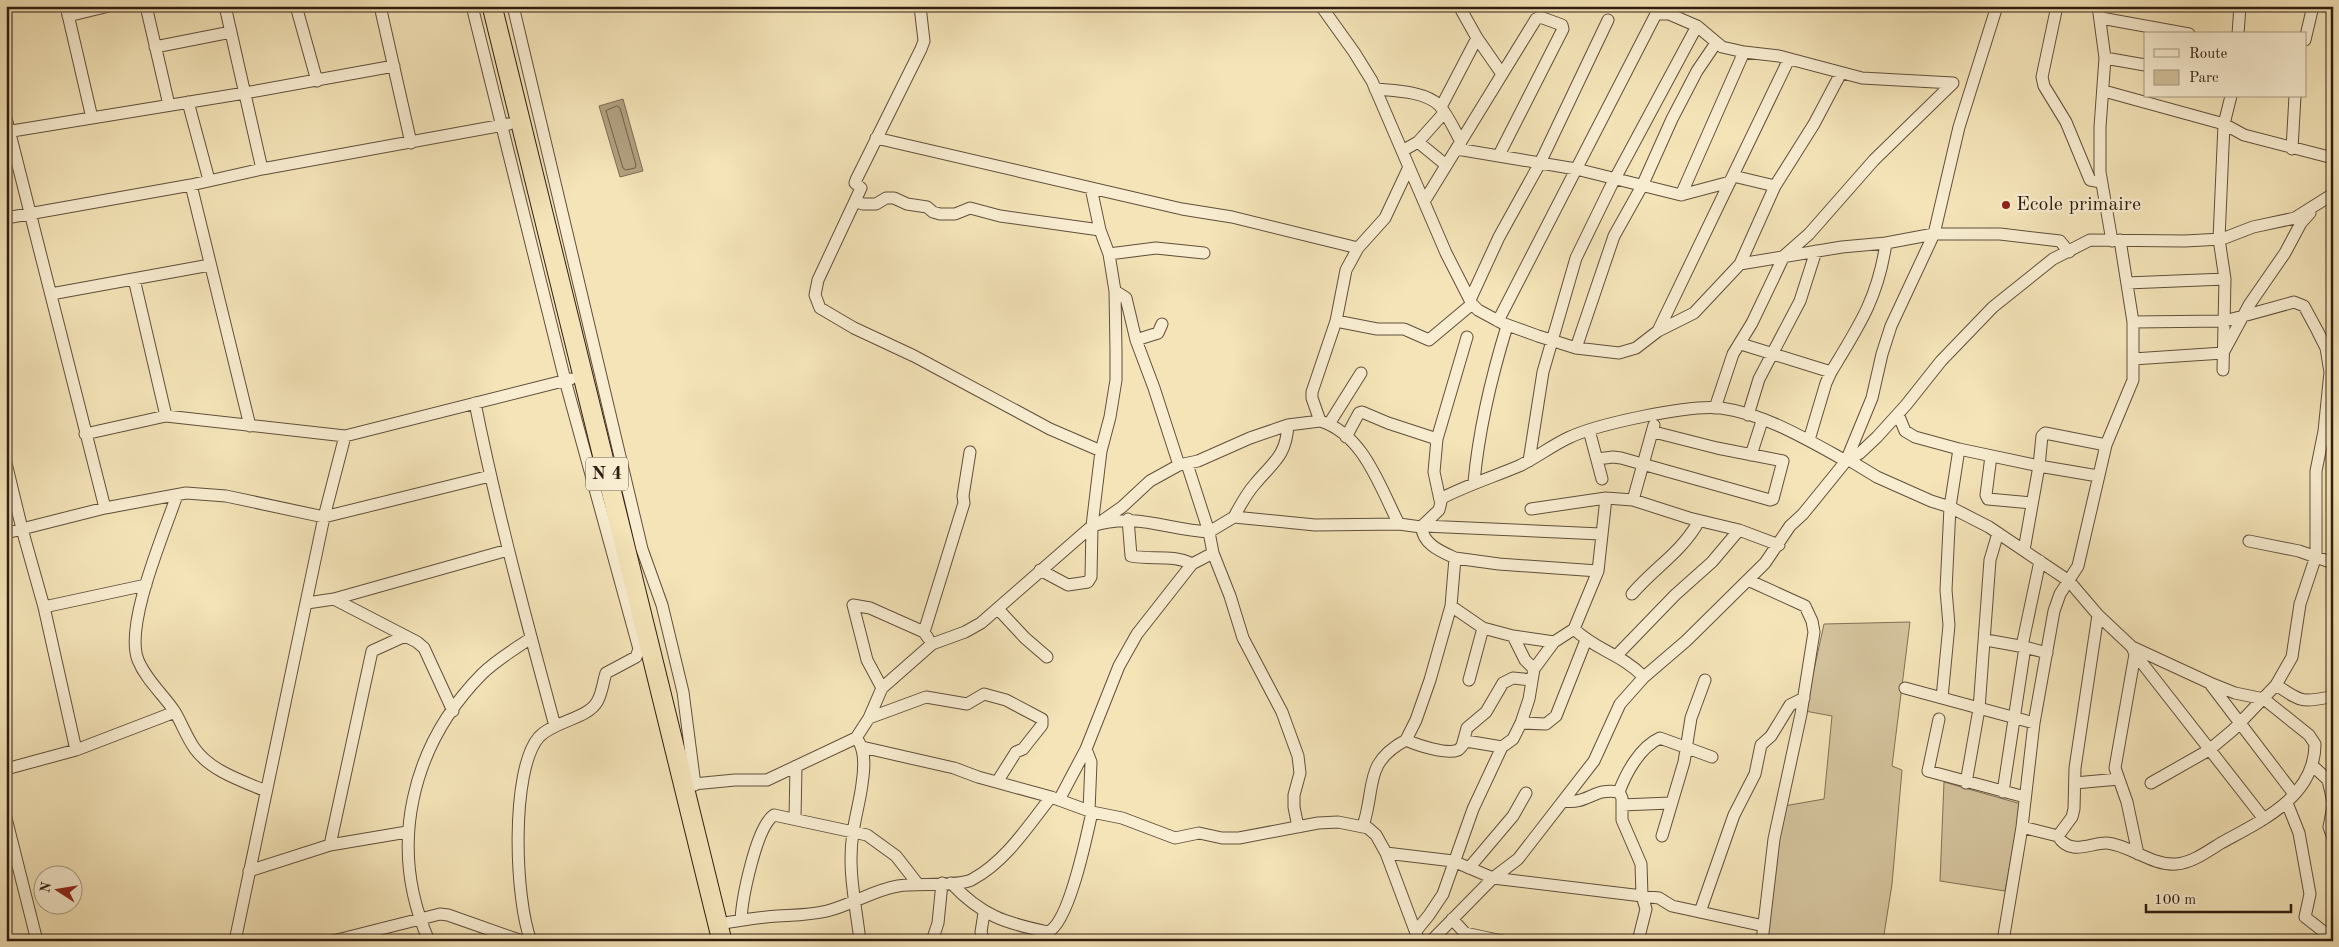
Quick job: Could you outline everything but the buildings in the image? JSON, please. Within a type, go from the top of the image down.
[{"type":"highway","name":"N 4","points":[[492,6],[511,123],[574,378],[689,785],[720,932]]},
{"type":"street","points":[[92,118],[67,11],[109,6]]},
{"type":"street","points":[[146,6],[169,105]]},
{"type":"street","points":[[225,6],[262,168]]},
{"type":"street","points":[[296,6],[317,81]]},
{"type":"street","points":[[380,6],[411,143]]},
{"type":"street","points":[[6,218],[32,215],[191,185],[262,168],[411,143],[511,123],[472,6]]},
{"type":"street","points":[[513,6],[572,264],[642,550],[662,605],[681,682],[689,785],[735,780],[762,781],[796,766],[859,743],[954,768],[1055,798],[1091,811],[1122,818],[1175,838],[1199,833],[1222,838],[1239,838],[1338,822],[1363,826],[1372,831],[1386,853],[1417,936]]},
{"type":"street","points":[[920,6],[924,41],[922,49],[856,180],[856,183],[861,188],[818,280],[815,294],[816,301],[820,308],[854,328],[914,356],[1050,429],[1101,451]]},
{"type":"street","points":[[1320,6],[1354,52],[1376,89],[1408,169],[1425,200],[1446,253],[1471,302],[1478,310],[1503,323],[1576,348],[1619,353],[1636,348],[1658,331],[1694,313],[1740,264],[1775,186],[1814,124],[1842,73]]},
{"type":"street","points":[[1459,6],[1477,38],[1502,74]]},
{"type":"street","points":[[1848,461],[1872,398],[1882,354],[1891,326],[1934,234],[1946,181],[1974,78],[1982,59],[1997,6]]},
{"type":"street","points":[[2057,6],[2043,69],[2044,86],[2066,122],[2090,180],[2101,182]]},
{"type":"street","points":[[2003,941],[2022,827],[2034,723],[2054,611],[2060,594],[2078,566],[2106,444],[2132,386],[2133,322],[2127,283],[2101,182],[2100,127],[2105,58],[2098,6]]},
{"type":"street","points":[[2238,32],[2240,6]]},
{"type":"street","points":[[2306,36],[2313,6]]},
{"type":"street","points":[[1474,482],[1483,415],[1503,323],[1576,169],[1656,14],[1669,14],[1697,26],[1716,43],[1726,49],[1789,59],[1862,78],[1953,83],[1974,78]]},
{"type":"street","points":[[1425,200],[1538,18],[1563,26],[1499,155]]},
{"type":"street","points":[[2100,18],[2178,32]]},
{"type":"street","points":[[1336,322],[1378,329],[1407,329],[1429,340],[1471,302],[1499,237],[1540,163],[1608,20]]},
{"type":"street","points":[[1529,461],[1543,372],[1576,258],[1615,178],[1697,26]]},
{"type":"street","points":[[155,47],[231,32]]},
{"type":"street","points":[[1402,151],[1418,142],[1442,110],[1477,38]]},
{"type":"street","points":[[1576,348],[1614,236],[1642,186],[1672,119],[1697,71],[1716,43]]},
{"type":"street","points":[[1681,195],[1744,52]]},
{"type":"street","points":[[2105,58],[2144,65]]},
{"type":"street","points":[[1658,331],[1789,59]]},
{"type":"street","points":[[8,133],[317,81],[394,66]]},
{"type":"street","points":[[1715,408],[1733,354],[1741,344],[1784,256],[1808,234],[1874,160],[1953,83]]},
{"type":"street","points":[[1376,89],[1422,97],[1442,110],[1459,146]]},
{"type":"street","points":[[2104,91],[2224,124],[2244,135],[2333,158]]},
{"type":"street","points":[[2223,370],[2225,279],[2219,239],[2224,124],[2230,98]]},
{"type":"street","points":[[2292,148],[2295,98]]},
{"type":"street","points":[[188,102],[209,180]]},
{"type":"street","points":[[6,118],[8,133],[32,215],[105,508]]},
{"type":"street","points":[[876,138],[1182,209],[1232,217],[1358,248]]},
{"type":"street","points":[[1418,142],[1446,165]]},
{"type":"street","points":[[1459,146],[1576,169],[1681,195],[1731,179],[1775,186]]},
{"type":"street","points":[[1324,423],[1312,398],[1312,392],[1336,322],[1346,270],[1358,248],[1385,218],[1408,169]]},
{"type":"street","points":[[191,185],[250,426]]},
{"type":"street","points":[[1040,570],[1068,585],[1088,582],[1091,577],[1101,451],[1110,417],[1116,380],[1115,291],[1109,254],[1100,230],[1091,188]]},
{"type":"street","points":[[1431,941],[1493,878],[1518,859],[1594,761],[1620,704],[1644,677],[1686,641],[1748,580],[1779,545],[1790,526],[1803,514],[1848,461],[1866,448],[1898,414],[1941,361],[1993,307],[2053,259],[2090,240],[2185,241],[2219,239],[2253,227],[2295,218],[2333,194]]},
{"type":"street","points":[[855,201],[864,204],[876,204],[886,198],[894,198],[907,204],[927,207],[933,212],[940,214],[955,214],[970,208],[1000,216],[1100,230]]},
{"type":"street","points":[[2223,353],[2249,305],[2285,253],[2301,223],[2317,205]]},
{"type":"street","points":[[1740,264],[1816,251],[1886,243],[1934,234],[2000,234],[2060,241],[2069,252]]},
{"type":"street","points":[[1808,440],[1831,372],[1867,312],[1874,295],[1886,243]]},
{"type":"street","points":[[1109,254],[1156,248],[1204,253]]},
{"type":"street","points":[[1748,415],[1759,379],[1800,301],[1816,251]]},
{"type":"street","points":[[51,294],[210,265]]},
{"type":"street","points":[[134,279],[166,416]]},
{"type":"street","points":[[2127,283],[2225,279]]},
{"type":"street","points":[[1115,291],[1126,298],[1136,340],[1209,532],[1213,554],[1230,596],[1243,638],[1282,712],[1298,756],[1300,773],[1294,795],[1298,827]]},
{"type":"street","points":[[2133,322],[2225,321],[2294,302],[2304,306],[2326,348],[2330,372],[2324,431],[2316,470],[2316,556],[2300,604],[2292,657],[2276,685],[2240,724],[2209,750],[2150,783]]},
{"type":"street","points":[[1136,340],[1158,332],[1162,324]]},
{"type":"street","points":[[1467,337],[1437,439],[1434,472],[1440,500],[1439,510],[1423,526],[1423,534],[1432,545],[1455,558],[1499,564],[1598,571]]},
{"type":"street","points":[[1741,344],[1831,372]]},
{"type":"street","points":[[2133,359],[2223,353]]},
{"type":"street","points":[[1324,423],[1361,373]]},
{"type":"street","points":[[86,434],[166,416],[345,436],[574,378],[639,649],[636,657],[606,673],[597,703],[589,711],[555,726],[538,738],[524,769],[518,861],[520,886],[531,941]]},
{"type":"street","points":[[476,403],[490,476],[508,550],[555,726]]},
{"type":"street","points":[[1440,500],[1474,482],[1529,461],[1570,437],[1588,430],[1694,408],[1715,408],[1762,420],[1808,440],[1877,477],[1931,501],[1950,507],[1998,533],[2069,581],[2098,615],[2133,651],[2264,819]]},
{"type":"street","points":[[1346,436],[1359,413],[1362,412],[1388,423],[1437,439]]},
{"type":"street","points":[[1898,414],[1905,431],[1910,436],[1958,449],[2098,476]]},
{"type":"street","points":[[1633,500],[1654,432],[1655,415]]},
{"type":"street","points":[[1751,455],[1762,420]]},
{"type":"street","points":[[860,941],[852,874],[853,831],[857,818],[863,774],[859,743],[882,688],[932,644],[965,632],[998,609],[1040,570],[1095,525],[1122,507],[1150,481],[1183,465],[1288,425],[1324,423],[1346,436],[1367,460],[1398,524]]},
{"type":"street","points":[[1095,525],[1128,519],[1209,532],[1234,517],[1254,485],[1284,450],[1288,425]]},
{"type":"street","points":[[1588,430],[1602,479]]},
{"type":"street","points":[[1597,459],[1613,457],[1772,500],[1784,462],[1654,432]]},
{"type":"street","points":[[2024,550],[2039,466],[2042,436],[2045,434],[2106,444]]},
{"type":"street","points":[[235,941],[324,517],[345,436]]},
{"type":"street","points":[[1942,698],[1949,625],[1946,590],[1950,507],[1958,449]]},
{"type":"street","points":[[924,632],[964,503],[963,496],[970,452]]},
{"type":"street","points":[[1991,456],[1986,495],[1988,499],[2032,503]]},
{"type":"street","points":[[6,463],[44,607],[76,750]]},
{"type":"street","points":[[6,533],[105,508],[197,493],[226,496],[324,517],[490,476]]},
{"type":"street","points":[[177,495],[138,614],[134,642],[137,658],[143,671],[175,712],[195,750],[223,773],[266,791]]},
{"type":"street","points":[[1531,509],[1606,498],[1633,500],[1699,521],[1738,530],[1779,545]]},
{"type":"street","points":[[1417,936],[1443,894],[1473,809],[1502,747],[1513,739],[1521,723],[1533,674],[1554,642],[1574,629],[1598,571],[1606,498]]},
{"type":"street","points":[[1234,517],[1315,525],[1398,524],[1601,534]]},
{"type":"street","points":[[1128,519],[1131,556],[1166,558],[1192,564]]},
{"type":"street","points":[[1632,594],[1687,541],[1699,521]]},
{"type":"street","points":[[1617,655],[1675,595],[1712,562],[1738,530]]},
{"type":"street","points":[[1966,782],[1979,709],[1986,640],[1990,560],[1998,533]]},
{"type":"street","points":[[2249,541],[2299,550],[2333,563]]},
{"type":"street","points":[[307,603],[334,599],[508,550]]},
{"type":"street","points":[[720,932],[741,920],[777,916],[804,916],[830,910],[880,890],[917,883],[970,881],[992,867],[1055,798],[1086,749],[1126,650],[1136,634],[1192,564],[1213,554]]},
{"type":"street","points":[[1363,826],[1377,763],[1390,750],[1406,740],[1416,720],[1430,680],[1451,606],[1455,558]]},
{"type":"street","points":[[2003,792],[2024,646],[2040,561]]},
{"type":"street","points":[[1748,580],[1805,606],[1814,632],[1804,698],[1774,839],[1762,941]]},
{"type":"street","points":[[44,607],[146,585]]},
{"type":"street","points":[[334,599],[424,648],[453,711]]},
{"type":"street","points":[[882,688],[867,660],[853,605],[870,608],[924,632],[932,644]]},
{"type":"street","points":[[1451,606],[1483,628],[1513,636],[1554,642]]},
{"type":"street","points":[[998,609],[1025,638],[1048,657]]},
{"type":"street","points":[[2058,836],[2072,817],[2090,654],[2098,615]]},
{"type":"street","points":[[1469,680],[1483,628]]},
{"type":"street","points":[[1574,629],[1600,649],[1617,655],[1630,663],[1644,677]]},
{"type":"street","points":[[330,845],[372,651],[405,636]]},
{"type":"street","points":[[1513,636],[1533,674]]},
{"type":"street","points":[[429,941],[420,918],[409,870],[407,832],[410,812],[422,769],[461,698],[484,673],[531,638]]},
{"type":"street","points":[[1521,723],[1546,724],[1556,716],[1586,640]]},
{"type":"street","points":[[1986,640],[2024,646],[2047,653]]},
{"type":"street","points":[[2022,827],[2058,836],[2065,844],[2082,848],[2108,843],[2138,854],[2176,864],[2195,858],[2264,819],[2300,789],[2312,766],[2315,744],[2264,699],[2235,693],[2133,651]]},
{"type":"street","points":[[2133,651],[2115,768],[2127,802],[2138,854]]},
{"type":"street","points":[[1462,746],[1467,728],[1486,712],[1504,683],[1513,678],[1533,674]]},
{"type":"street","points":[[1662,836],[1670,803],[1684,762],[1691,718],[1706,680]]},
{"type":"street","points":[[2210,683],[2290,799],[2299,833],[2310,894],[2305,916],[2333,939]]},
{"type":"street","points":[[2276,685],[2296,699],[2304,701],[2330,697],[2333,694]]},
{"type":"street","points":[[1905,688],[2034,723]]},
{"type":"street","points":[[869,718],[926,697],[967,704],[984,694],[1006,700],[1042,719],[1042,725],[1023,749],[1016,752],[996,782]]},
{"type":"street","points":[[1700,912],[1734,815],[1754,777],[1761,745],[1771,736],[1790,705],[1804,698]]},
{"type":"street","points":[[6,769],[76,750],[175,712]]},
{"type":"street","points":[[1939,719],[1928,771],[2025,797]]},
{"type":"street","points":[[1638,941],[1645,914],[1642,896],[1642,864],[1622,820],[1622,805],[1619,792],[1632,765],[1656,740],[1664,739],[1712,757]]},
{"type":"street","points":[[1406,740],[1429,748],[1447,750],[1458,750],[1466,741],[1502,747]]},
{"type":"street","points":[[947,883],[984,913],[1047,937],[1062,915],[1077,877],[1091,811],[1091,762],[1086,749]]},
{"type":"street","points":[[795,818],[796,766]]},
{"type":"street","points":[[2312,766],[2331,779],[2333,802]]},
{"type":"street","points":[[2075,783],[2119,779]]},
{"type":"street","points":[[1564,801],[1576,802],[1604,790],[1619,792]]},
{"type":"street","points":[[1469,868],[1513,816],[1526,792]]},
{"type":"street","points":[[1622,805],[1670,803]]},
{"type":"street","points":[[2333,806],[2329,827],[2333,838]]},
{"type":"street","points":[[741,920],[744,890],[756,852],[774,815],[868,834],[896,856],[917,883]]},
{"type":"street","points":[[6,818],[37,941]]},
{"type":"street","points":[[249,871],[330,845],[407,832]]},
{"type":"street","points":[[1386,853],[1454,861],[1493,878],[1660,898],[1672,906],[1764,926]]},
{"type":"street","points":[[932,941],[947,883]]},
{"type":"street","points":[[984,913],[981,932],[984,941]]},
{"type":"street","points":[[334,941],[420,918],[448,915],[522,941]]},
{"type":"street","points":[[1452,919],[1465,933],[1502,941]]},
{"type":"green space","points":[[1910,622],[1892,766],[1902,770],[1892,884],[1883,941],[1765,941],[1784,806],[1824,799],[1832,716],[1805,711],[1824,624]]},
{"type":"green space","points":[[1944,782],[2021,804],[2005,891],[1940,881]]},
{"type":"water","points":[[623,99],[643,171],[620,177],[599,106]]},
{"type":"place","name":"Ecole primaire","points":[[2006,205]]}]
